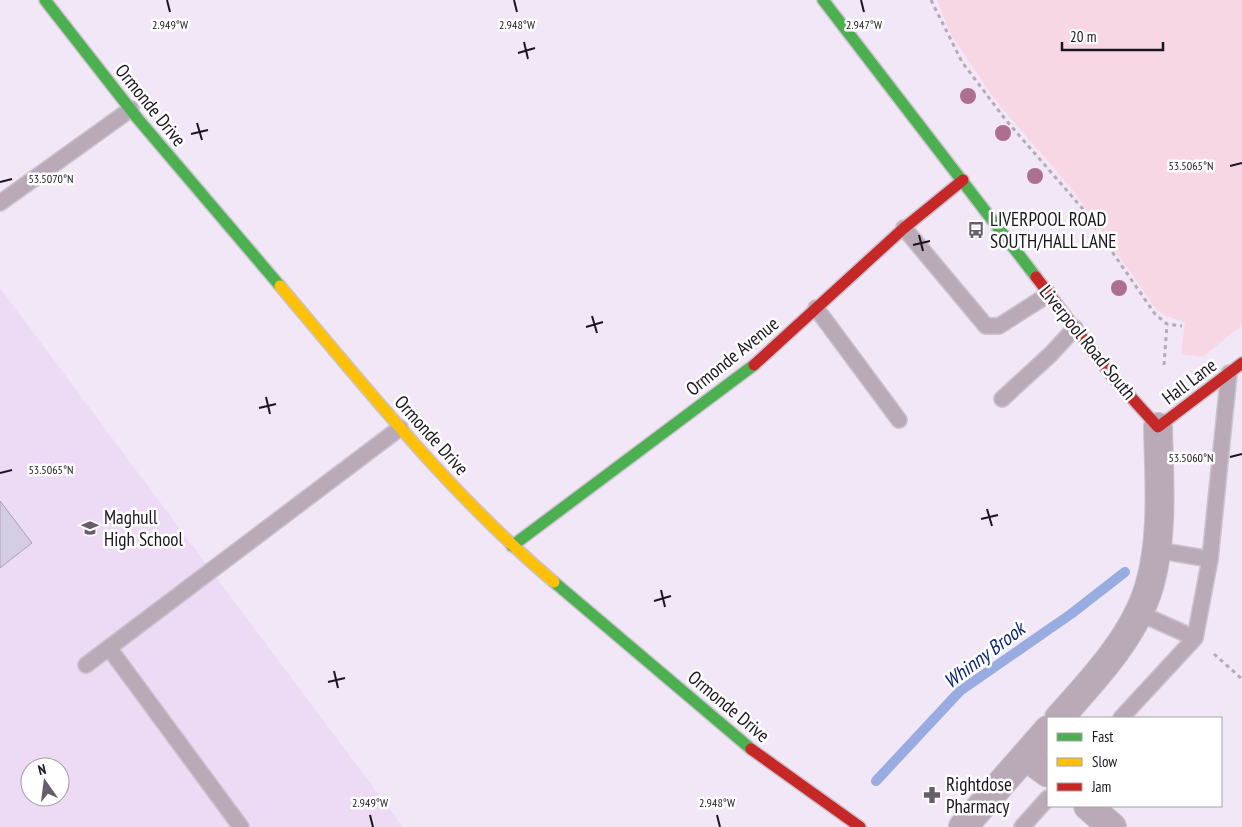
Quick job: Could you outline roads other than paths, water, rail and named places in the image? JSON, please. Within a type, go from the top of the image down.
[{"type":"street","name":"Ormonde Drive","points":[[45,0],[131,109],[400,428],[512,546],[753,750],[860,827]]},
{"type":"street","name":"Liverpool Road South","points":[[823,0],[1111,375],[1158,427]]},
{"type":"street","name":"Ormonde Avenue","points":[[512,546],[757,363],[904,228],[963,180]]},
{"type":"street","name":"Hall Lane","points":[[1158,427],[1242,363]]},
{"type":"street","points":[[1059,717],[1088,685],[1138,613],[1149,586],[1156,550],[1158,427]]},
{"type":"street","points":[[963,827],[1047,731]]},
{"type":"street","points":[[1025,756],[1047,772]]},
{"type":"street","points":[[1089,807],[1112,827]]},
{"type":"lane","points":[[0,204],[131,109]]},
{"type":"lane","points":[[904,228],[986,326],[999,326],[1049,294]]},
{"type":"lane","points":[[816,308],[898,420]]},
{"type":"lane","points":[[1002,399],[1051,354],[1075,328]]},
{"type":"lane","points":[[1122,717],[1195,638],[1210,559],[1229,373]]},
{"type":"lane","points":[[86,666],[400,428]]},
{"type":"lane","points":[[1156,550],[1210,559]]},
{"type":"lane","points":[[1138,613],[1195,638]]},
{"type":"lane","points":[[109,648],[241,827]]},
{"type":"lane","points":[[1022,827],[1047,799]]},
{"type":"waterway","name":"Whinny Brook","points":[[876,781],[960,691],[1071,614],[1125,572]]},
{"type":"place","name":"LIVERPOOL ROAD SOUTH/HALL LANE","points":[[976,230]]},
{"type":"place","name":"Maghull High School","points":[[90,528]]},
{"type":"place","name":"Rightdose Pharmacy","points":[[932,795]]}]
